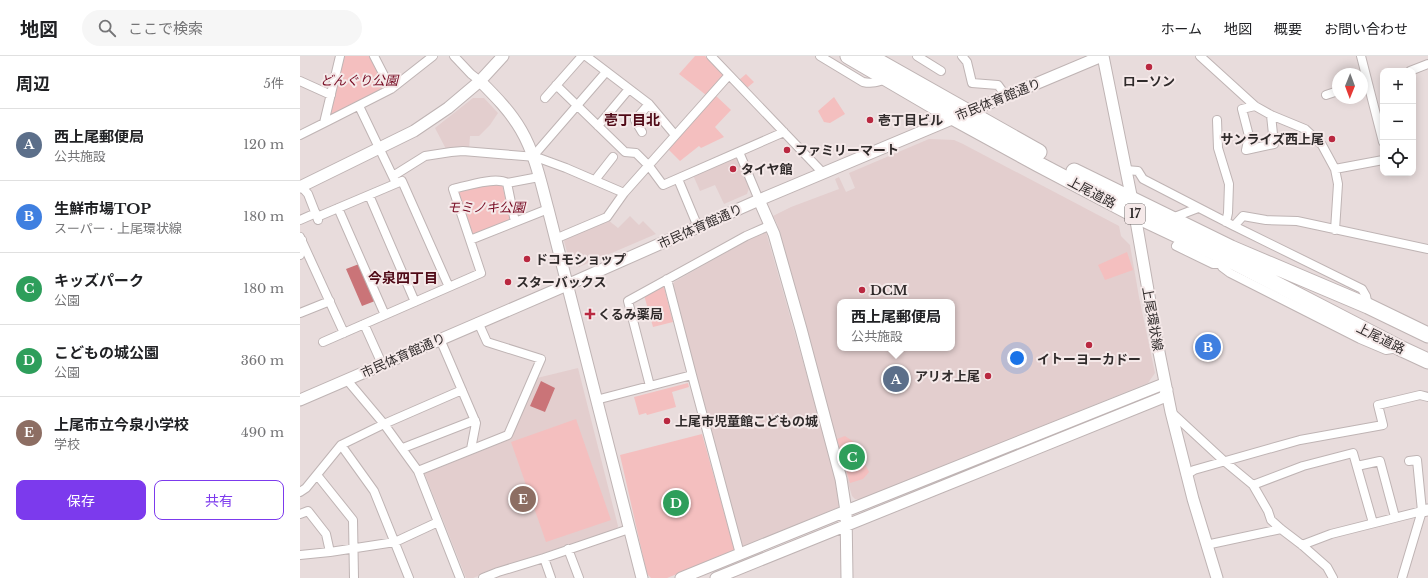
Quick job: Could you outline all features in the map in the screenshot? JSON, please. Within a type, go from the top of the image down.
[{"type":"highway","name":"上尾道路","points":[[848,56],[886,79],[1049,158],[1220,259],[1428,361]]},
{"type":"highway","name":"上尾道路","points":[[869,56],[961,115]]},
{"type":"highway","name":"上尾道路","points":[[1134,207],[1171,219],[1231,248],[1368,306],[1428,335]]},
{"type":"street","points":[[324,123],[340,56]]},
{"type":"street","points":[[374,56],[391,89]]},
{"type":"street","points":[[300,135],[391,89],[433,56]]},
{"type":"street","points":[[454,56],[471,74],[480,80],[510,113],[522,131],[534,157],[642,578]]},
{"type":"street","points":[[317,217],[308,194],[300,186],[414,131],[448,108],[480,80],[503,56]]},
{"type":"street","points":[[545,98],[582,56]]},
{"type":"street","points":[[586,56],[649,104],[675,135]]},
{"type":"street","points":[[711,56],[823,173]]},
{"type":"street","points":[[820,56],[863,82],[870,84],[886,79]]},
{"type":"street","points":[[918,56],[941,71]]},
{"type":"street","points":[[962,56],[967,62],[972,82],[998,85],[1006,96]]},
{"type":"street","name":"市民体育館通り","points":[[300,400],[478,322],[567,285],[698,226],[1103,56]]},
{"type":"street","name":"上尾環状線","points":[[1103,56],[1134,207],[1166,390],[1186,474],[1217,578]]},
{"type":"street","points":[[1200,56],[1255,106],[1271,115],[1305,128],[1322,145],[1335,169],[1338,184],[1335,230]]},
{"type":"street","points":[[1361,56],[1363,68]]},
{"type":"street","points":[[1416,69],[1428,64]]},
{"type":"street","points":[[534,157],[606,72]]},
{"type":"street","points":[[555,239],[607,217],[624,193],[729,75]]},
{"type":"street","points":[[301,83],[330,95]]},
{"type":"street","points":[[556,85],[625,152],[636,153],[649,166],[663,185],[784,132]]},
{"type":"street","points":[[598,126],[629,89]]},
{"type":"street","points":[[1326,95],[1332,93]]},
{"type":"street","points":[[1368,93],[1382,140]]},
{"type":"street","points":[[642,132],[635,120],[649,104]]},
{"type":"street","points":[[359,106],[395,179],[402,181],[449,287]]},
{"type":"street","points":[[1255,106],[1242,109],[1249,136],[1246,150],[1274,144],[1271,115]]},
{"type":"street","points":[[1216,120],[1218,148],[1229,184],[1228,213],[1226,222]]},
{"type":"street","points":[[300,220],[317,217],[369,195],[395,179],[426,156],[463,151],[534,157],[595,180],[624,193]]},
{"type":"street","points":[[738,152],[771,225],[836,457],[846,511],[847,578]]},
{"type":"street","points":[[595,180],[613,157]]},
{"type":"street","points":[[1335,169],[1380,161]]},
{"type":"street","points":[[1126,170],[1138,171],[1143,179],[1198,208],[1362,289],[1366,296],[1368,306]]},
{"type":"street","points":[[323,342],[482,273],[453,189],[481,182],[502,180],[507,183],[539,177]]},
{"type":"street","points":[[678,179],[698,226]]},
{"type":"street","points":[[507,183],[515,222]]},
{"type":"street","points":[[369,195],[415,302]]},
{"type":"street","points":[[338,208],[385,315]]},
{"type":"street","points":[[1171,219],[1198,208]]},
{"type":"street","points":[[470,240],[548,209]]},
{"type":"street","points":[[1234,226],[1243,216],[1266,220],[1297,221],[1428,249]]},
{"type":"street","points":[[650,386],[628,301],[746,236],[771,225]]},
{"type":"street","points":[[300,255],[301,238]]},
{"type":"street","points":[[301,238],[344,333]]},
{"type":"street","points":[[1176,246],[1213,264],[1220,259]]},
{"type":"street","points":[[667,279],[740,554]]},
{"type":"street","points":[[300,312],[330,301]]},
{"type":"street","points":[[418,471],[508,435],[541,359],[487,342],[478,322]]},
{"type":"street","points":[[364,324],[382,364]]},
{"type":"street","points":[[440,339],[476,423],[471,449]]},
{"type":"street","points":[[596,400],[692,375]]},
{"type":"street","points":[[347,380],[403,448],[418,471],[460,578]]},
{"type":"street","points":[[681,578],[1161,385],[1166,390],[1164,397],[846,524],[732,575],[716,578]]},
{"type":"street","points":[[300,492],[306,488],[341,445],[384,424],[462,390]]},
{"type":"street","points":[[1186,474],[1224,461],[1300,440],[1382,425],[1378,405],[1420,395],[1428,397]]},
{"type":"street","points":[[1171,412],[1224,461],[1253,485],[1268,511],[1271,520],[1327,567],[1333,578]]},
{"type":"street","points":[[403,448],[475,420]]},
{"type":"street","points":[[341,445],[374,491],[409,578]]},
{"type":"street","points":[[1253,485],[1302,466],[1353,453],[1373,523]]},
{"type":"street","points":[[1402,578],[1425,510],[1417,460],[1409,461]]},
{"type":"street","points":[[1357,466],[1380,461],[1395,517]]},
{"type":"street","points":[[317,475],[353,520],[354,578]]},
{"type":"street","points":[[1302,545],[1331,534],[1425,510]]},
{"type":"street","points":[[300,514],[308,511],[326,534],[330,552]]},
{"type":"street","points":[[300,555],[353,549],[395,542],[438,522]]},
{"type":"street","points":[[483,578],[629,529]]},
{"type":"street","points":[[1206,545],[1281,529]]},
{"type":"street","points":[[568,550],[579,578]]},
{"type":"street","points":[[544,558],[551,578]]},
{"type":"shaded area","points":[[473,98],[484,98],[498,113],[490,125],[479,136],[470,136],[469,150],[446,149],[435,128]]},
{"type":"shaded area","points":[[929,139],[954,140],[1119,226],[1121,236],[1130,245],[1155,373],[1148,383],[861,500],[855,499],[852,496],[833,431],[777,224],[773,216],[791,207],[839,189],[835,179],[839,177],[846,192],[855,188],[849,173]]},
{"type":"shaded area","points":[[733,158],[737,159],[749,188],[747,194],[724,204],[715,185],[700,191],[693,175]]},
{"type":"shaded area","points":[[630,216],[639,225],[643,221],[656,234],[579,267],[570,263],[564,241],[566,238],[608,220],[618,228]]},
{"type":"shaded area","points":[[766,232],[835,474],[839,507],[742,546],[673,287],[674,282],[744,242]]},
{"type":"shaded area","points":[[359,264],[375,301],[362,306],[346,269]]},
{"type":"shaded area","points":[[578,368],[618,526],[617,529],[498,568],[473,578],[466,578],[424,472],[511,437],[537,378]]},
{"type":"shaded area","points":[[541,381],[555,388],[545,412],[530,406]]},
{"type":"green space","name":"どんぐり公園","points":[[345,56],[370,56],[385,88],[331,118],[328,115]]},
{"type":"green space","points":[[695,56],[705,56],[723,73],[724,76],[706,95],[679,74]]},
{"type":"green space","points":[[746,74],[754,82],[748,87],[745,87],[739,80]]},
{"type":"green space","points":[[714,94],[731,110],[715,127],[724,137],[701,148],[699,146],[680,161],[667,148]]},
{"type":"green space","points":[[834,97],[845,114],[830,123],[824,122],[818,111]]},
{"type":"green space","name":"モミノキ公園","points":[[500,183],[502,184],[510,217],[509,222],[474,236],[471,235],[458,194],[460,190]]},
{"type":"green space","points":[[1127,252],[1133,270],[1105,280],[1098,265]]},
{"type":"green space","points":[[661,286],[664,287],[673,322],[653,327],[644,295]]},
{"type":"green space","points":[[688,383],[689,387],[672,392],[676,407],[647,415],[646,413],[639,415],[634,397]]},
{"type":"green space","points":[[576,419],[611,520],[546,542],[511,442]]},
{"type":"green space","points":[[702,434],[735,551],[667,578],[651,578],[647,574],[620,455]]},
{"type":"green space","points":[[845,436],[854,442],[869,472],[863,479],[850,483],[837,439]]},
{"type":"place","name":"ローソン","points":[[1149,67]]},
{"type":"place","name":"壱丁目ビル","points":[[870,120]]},
{"type":"place","name":"サンライズ西上尾","points":[[1332,139]]},
{"type":"place","name":"ファミリーマート","points":[[787,150]]},
{"type":"place","name":"タイヤ館","points":[[733,169]]},
{"type":"place","name":"ドコモショップ","points":[[527,259]]},
{"type":"place","name":"スターバックス","points":[[508,282]]},
{"type":"place","name":"DCM","points":[[862,290]]},
{"type":"place","name":"くるみ薬局","points":[[590,314]]},
{"type":"place","name":"イトーヨーカドー","points":[[1089,345]]},
{"type":"place","name":"生鮮市場TOP","points":[[1208,347]]},
{"type":"place","name":"アリオ上尾","points":[[988,376]]},
{"type":"place","name":"西上尾郵便局","points":[[896,379]]},
{"type":"place","name":"上尾市児童館こどもの城","points":[[667,421]]},
{"type":"place","name":"キッズパーク","points":[[852,457]]},
{"type":"place","name":"上尾市立今泉小学校","points":[[523,499]]},
{"type":"place","name":"こどもの城公園","points":[[676,503]]},
{"type":"district","name":"壱丁目北","points":[[632,120]]},
{"type":"district","name":"今泉四丁目","points":[[403,278]]}]
